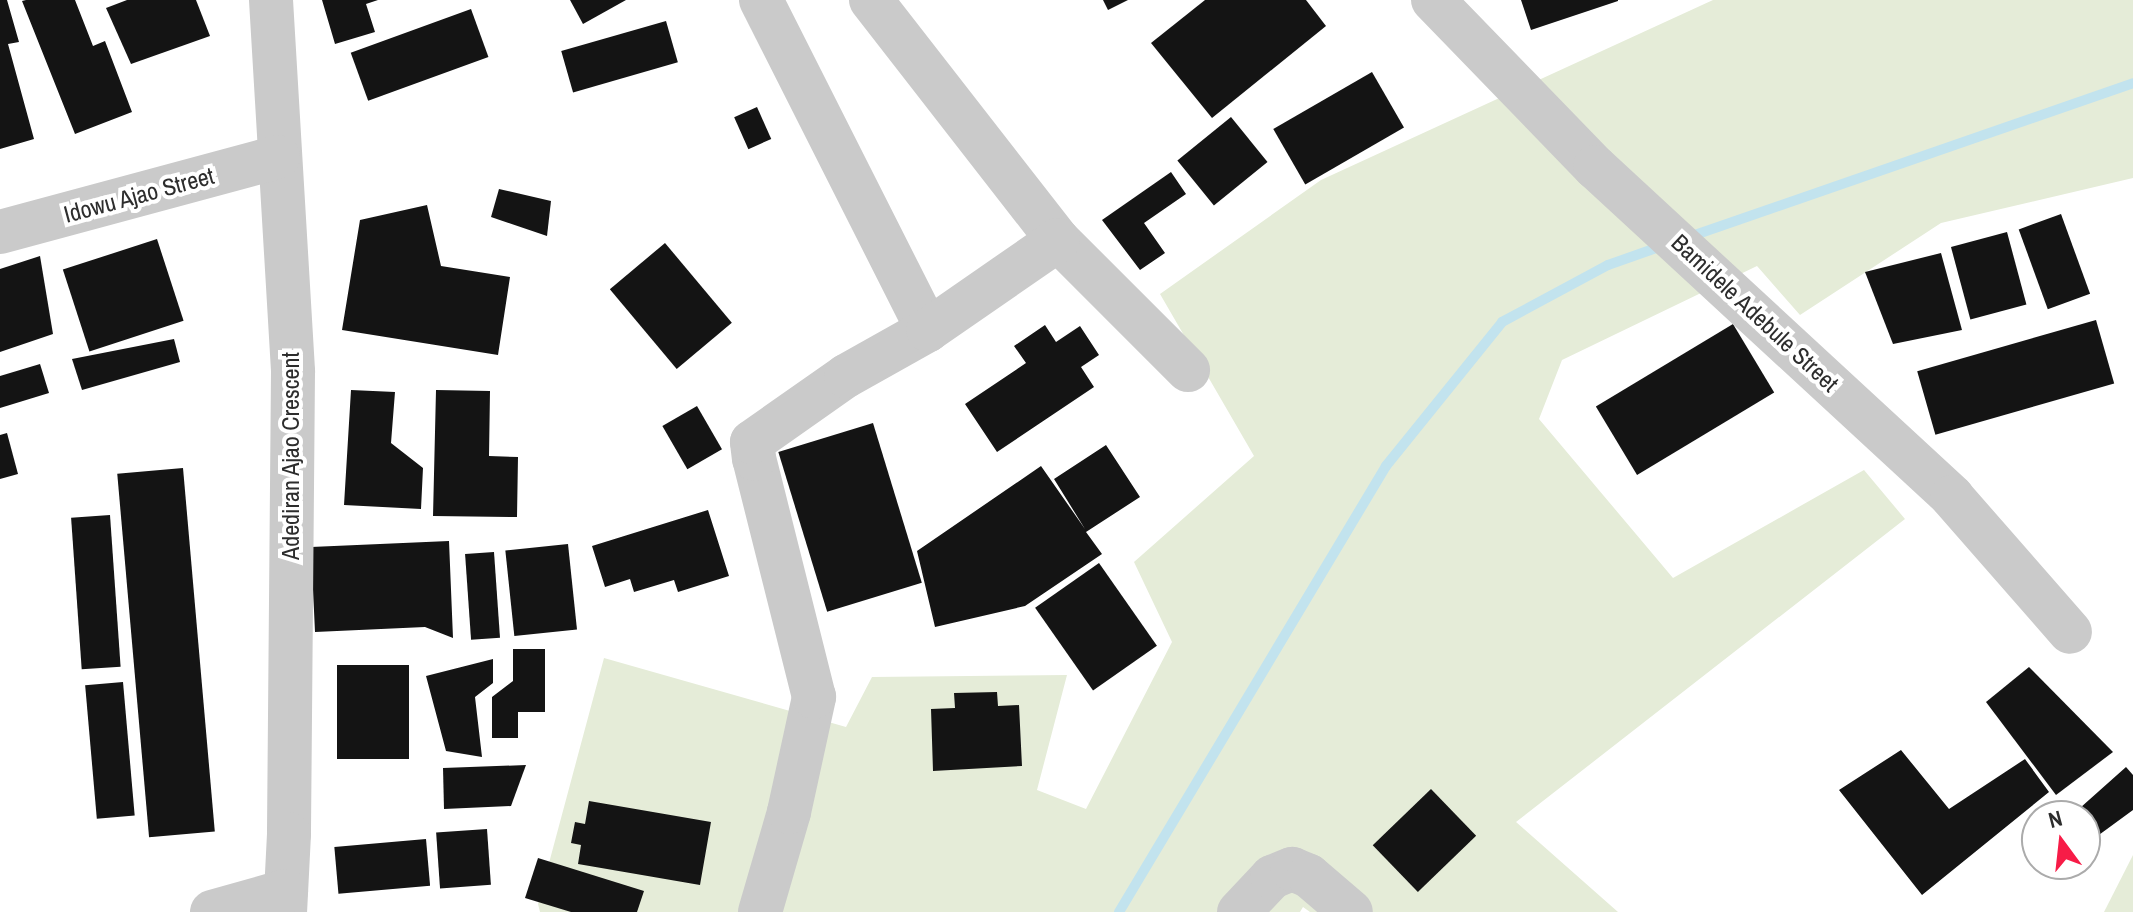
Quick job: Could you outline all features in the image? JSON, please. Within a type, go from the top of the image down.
[{"type":"street","name":"Adediran Ajao Crescent","points":[[271,0],[293,372],[286,902]]},
{"type":"street","points":[[761,0],[928,330]]},
{"type":"street","points":[[871,0],[1058,240],[1188,370]]},
{"type":"street","name":"Bamidele Adebule Street","points":[[1433,0],[1595,167],[1952,497],[2070,632]]},
{"type":"street","name":"Idowu Ajao Street","points":[[0,232],[278,157]]},
{"type":"street","points":[[760,912],[789,812],[814,697],[752,442],[846,376],[928,330],[1058,240]]},
{"type":"street","points":[[1239,912],[1272,877],[1292,869],[1309,876],[1351,912]]},
{"type":"street","points":[[212,912],[286,902]]},
{"type":"green space","points":[[1713,0],[2133,0],[2133,178],[1941,223],[1800,315],[1757,266],[1562,360],[1539,419],[1673,578],[1864,470],[1905,519],[1516,822],[1618,912],[1310,912],[1303,907],[1300,912],[540,912],[538,904],[604,658],[846,727],[872,677],[1067,675],[1037,790],[1086,809],[1172,642],[1134,562],[1254,456],[1160,294],[1321,180]]},
{"type":"green space","points":[[2133,855],[2133,912],[2104,912]]},
{"type":"building","points":[[0,0],[7,0],[19,42],[8,44],[34,139],[0,149]]},
{"type":"building","points":[[75,0],[93,46],[105,41],[132,112],[75,134],[22,1]]},
{"type":"building","points":[[127,0],[196,0],[210,36],[131,64],[106,8]]},
{"type":"building","points":[[322,0],[378,0],[366,4],[375,32],[335,44]]},
{"type":"building","points":[[570,0],[626,0],[583,24]]},
{"type":"building","points":[[1103,0],[1128,0],[1108,10]]},
{"type":"building","points":[[1205,0],[1306,0],[1326,26],[1212,118],[1151,43]]},
{"type":"building","points":[[1521,0],[1618,0],[1618,1],[1531,30]]},
{"type":"building","points":[[471,9],[488,57],[368,101],[351,53]]},
{"type":"building","points":[[666,21],[678,62],[573,92],[561,51]]},
{"type":"building","points":[[1372,72],[1404,127],[1305,184],[1273,129]]},
{"type":"building","points":[[757,107],[771,139],[748,149],[734,117]]},
{"type":"building","points":[[1231,117],[1268,162],[1214,205],[1177,160]]},
{"type":"building","points":[[1171,172],[1186,194],[1144,223],[1165,253],[1140,270],[1102,220]]},
{"type":"building","points":[[499,189],[551,201],[547,236],[491,217]]},
{"type":"building","points":[[427,205],[441,266],[510,277],[498,355],[342,330],[360,220]]},
{"type":"building","points":[[2061,214],[2090,294],[2048,309],[2019,229]]},
{"type":"building","points":[[2007,232],[2026,304],[1970,319],[1951,247]]},
{"type":"building","points":[[157,239],[184,321],[89,351],[63,270]]},
{"type":"building","points":[[665,243],[732,323],[677,369],[610,289]]},
{"type":"building","points":[[1941,253],[1962,330],[1893,344],[1865,272]]},
{"type":"building","points":[[40,256],[53,334],[0,352],[0,269]]},
{"type":"building","points":[[2096,320],[2114,383],[1935,435],[1917,371]]},
{"type":"building","points":[[1733,324],[1774,393],[1637,475],[1596,406]]},
{"type":"building","points":[[1045,325],[1056,342],[1080,326],[1099,355],[1081,367],[1094,387],[997,452],[965,404],[1026,363],[1014,346]]},
{"type":"building","points":[[174,339],[180,362],[82,390],[72,359]]},
{"type":"building","points":[[40,364],[49,393],[0,408],[0,376]]},
{"type":"building","points":[[351,390],[395,392],[391,443],[423,468],[421,509],[344,505]]},
{"type":"building","points":[[436,390],[490,391],[489,456],[518,457],[517,517],[433,516]]},
{"type":"building","points":[[697,406],[722,449],[687,469],[662,426]]},
{"type":"building","points":[[873,423],[922,583],[827,612],[778,452]]},
{"type":"building","points":[[7,433],[18,474],[0,479],[0,435]]},
{"type":"building","points":[[1106,445],[1140,497],[1086,532],[1102,554],[1025,606],[935,627],[917,551],[1041,466],[1085,529],[1054,479]]},
{"type":"building","points":[[183,468],[215,832],[149,837],[117,474]]},
{"type":"building","points":[[708,510],[729,576],[678,592],[674,580],[634,592],[630,579],[605,587],[592,546]]},
{"type":"building","points":[[110,515],[121,667],[82,669],[71,518]]},
{"type":"building","points":[[449,541],[453,638],[425,627],[315,632],[311,547]]},
{"type":"building","points":[[568,544],[577,630],[514,636],[505,551]]},
{"type":"building","points":[[494,552],[500,638],[471,640],[465,554]]},
{"type":"building","points":[[1099,563],[1157,646],[1093,690],[1035,608]]},
{"type":"building","points":[[513,649],[545,649],[545,712],[518,712],[518,738],[492,738],[492,697],[513,681]]},
{"type":"building","points":[[493,659],[493,683],[475,697],[482,757],[446,751],[426,676]]},
{"type":"building","points":[[337,665],[409,665],[409,759],[337,759]]},
{"type":"building","points":[[2029,667],[2113,752],[2056,795],[1986,702]]},
{"type":"building","points":[[123,682],[135,815],[97,819],[85,685]]},
{"type":"building","points":[[997,692],[998,706],[1019,705],[1022,766],[933,771],[931,709],[955,708],[954,693]]},
{"type":"building","points":[[1901,750],[1949,809],[2025,759],[2049,792],[2039,800],[2021,800],[2021,815],[1922,895],[1839,790]]},
{"type":"building","points":[[526,765],[511,806],[444,809],[443,768]]},
{"type":"building","points":[[2126,767],[2133,775],[2133,810],[2101,833],[2101,800],[2089,800]]},
{"type":"building","points":[[1431,789],[1476,836],[1418,892],[1373,845]]},
{"type":"building","points":[[589,801],[711,822],[700,885],[578,864],[581,845],[571,843],[575,822],[585,824]]},
{"type":"building","points":[[487,829],[491,885],[440,888],[436,833]]},
{"type":"building","points":[[426,839],[430,886],[338,894],[334,847]]},
{"type":"building","points":[[538,858],[644,891],[637,912],[571,912],[525,898]]},
{"type":"waterway","points":[[1689,237],[2133,83]]},
{"type":"waterway","points":[[1119,912],[1386,466],[1502,322],[1608,265],[1662,246]]}]
